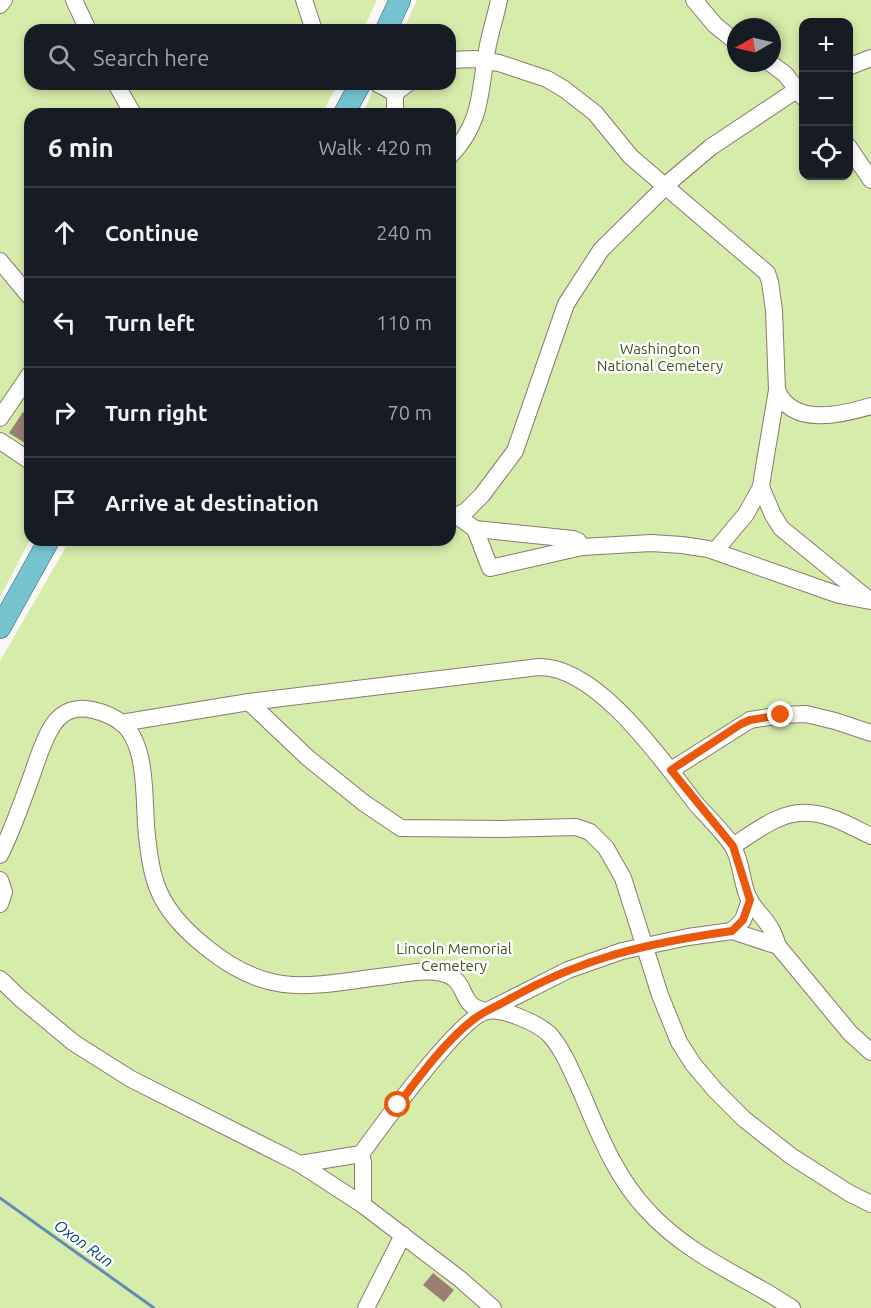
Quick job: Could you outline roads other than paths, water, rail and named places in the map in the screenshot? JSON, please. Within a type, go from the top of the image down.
[{"type":"main road","points":[[389,24],[400,0]]},
{"type":"main road","points":[[347,108],[357,90]]},
{"type":"main road","points":[[0,628],[46,546]]},
{"type":"lane","points":[[0,5],[4,0]]},
{"type":"lane","points":[[74,0],[85,24]]},
{"type":"lane","points":[[304,0],[312,24]]},
{"type":"lane","points":[[456,150],[463,142],[477,112],[500,0]]},
{"type":"lane","points":[[694,0],[715,25],[727,35]]},
{"type":"lane","points":[[853,65],[871,58]]},
{"type":"lane","points":[[456,60],[486,60],[547,79],[580,99],[631,157],[767,273],[774,310],[777,390],[761,487],[741,521],[715,551]]},
{"type":"lane","points":[[781,71],[799,89]]},
{"type":"lane","points":[[120,90],[130,108]]},
{"type":"lane","points":[[396,108],[401,90]]},
{"type":"lane","points":[[456,517],[466,511],[482,495],[515,451],[562,315],[581,279],[601,250],[666,186],[711,147],[799,92]]},
{"type":"lane","points":[[853,152],[871,180]]},
{"type":"lane","points":[[0,261],[24,290]]},
{"type":"lane","points":[[0,418],[24,383]]},
{"type":"lane","points":[[777,390],[784,403],[806,415],[846,412],[871,406]]},
{"type":"lane","points":[[0,441],[24,457]]},
{"type":"lane","points":[[761,487],[773,515],[782,528],[870,601]]},
{"type":"lane","points":[[456,519],[476,529],[573,539],[578,541],[582,547]]},
{"type":"lane","points":[[476,529],[490,568],[582,547],[651,543],[699,547],[839,595],[870,601]]},
{"type":"lane","points":[[121,723],[249,702],[548,667],[570,674],[613,706],[655,747],[733,846],[750,900],[771,929],[778,946],[850,1033],[871,1052]]},
{"type":"lane","points":[[249,702],[308,758],[396,826],[503,829],[576,826],[590,832],[606,848],[623,878],[660,995],[679,1041],[693,1064],[744,1119],[791,1156],[849,1193],[871,1204]]},
{"type":"lane","points":[[0,855],[15,825],[46,738],[55,723],[67,712],[86,708],[121,723],[134,739],[140,757],[147,836],[158,889],[174,915],[206,948],[248,976],[288,986],[316,985],[415,973],[442,973],[460,985],[469,1005],[476,1010],[514,1015],[538,1026],[553,1038],[576,1081],[600,1137],[630,1191],[678,1240],[728,1272],[792,1308]]},
{"type":"lane","points":[[671,770],[750,720],[806,714],[871,733]]},
{"type":"lane","points":[[733,846],[782,818],[800,813],[828,817],[871,836]]},
{"type":"lane","points":[[0,880],[4,892],[0,904]]},
{"type":"lane","points":[[732,931],[743,920],[750,900]]},
{"type":"lane","points":[[300,1164],[361,1154],[428,1067],[472,1020],[568,970],[622,951],[688,936],[732,931],[778,946]]},
{"type":"lane","points":[[0,979],[74,1042],[131,1079],[300,1164],[363,1205],[460,1279],[493,1308]]},
{"type":"lane","points":[[361,1154],[363,1205]]},
{"type":"lane","points":[[366,1308],[403,1235]]},
{"type":"waterway","name":"Oxon Run","points":[[0,1198],[154,1308]]},
{"type":"park label","name":"Washington National Cemetery","points":[[660,358]]},
{"type":"park label","name":"Lincoln Memorial Cemetery","points":[[454,958]]}]
